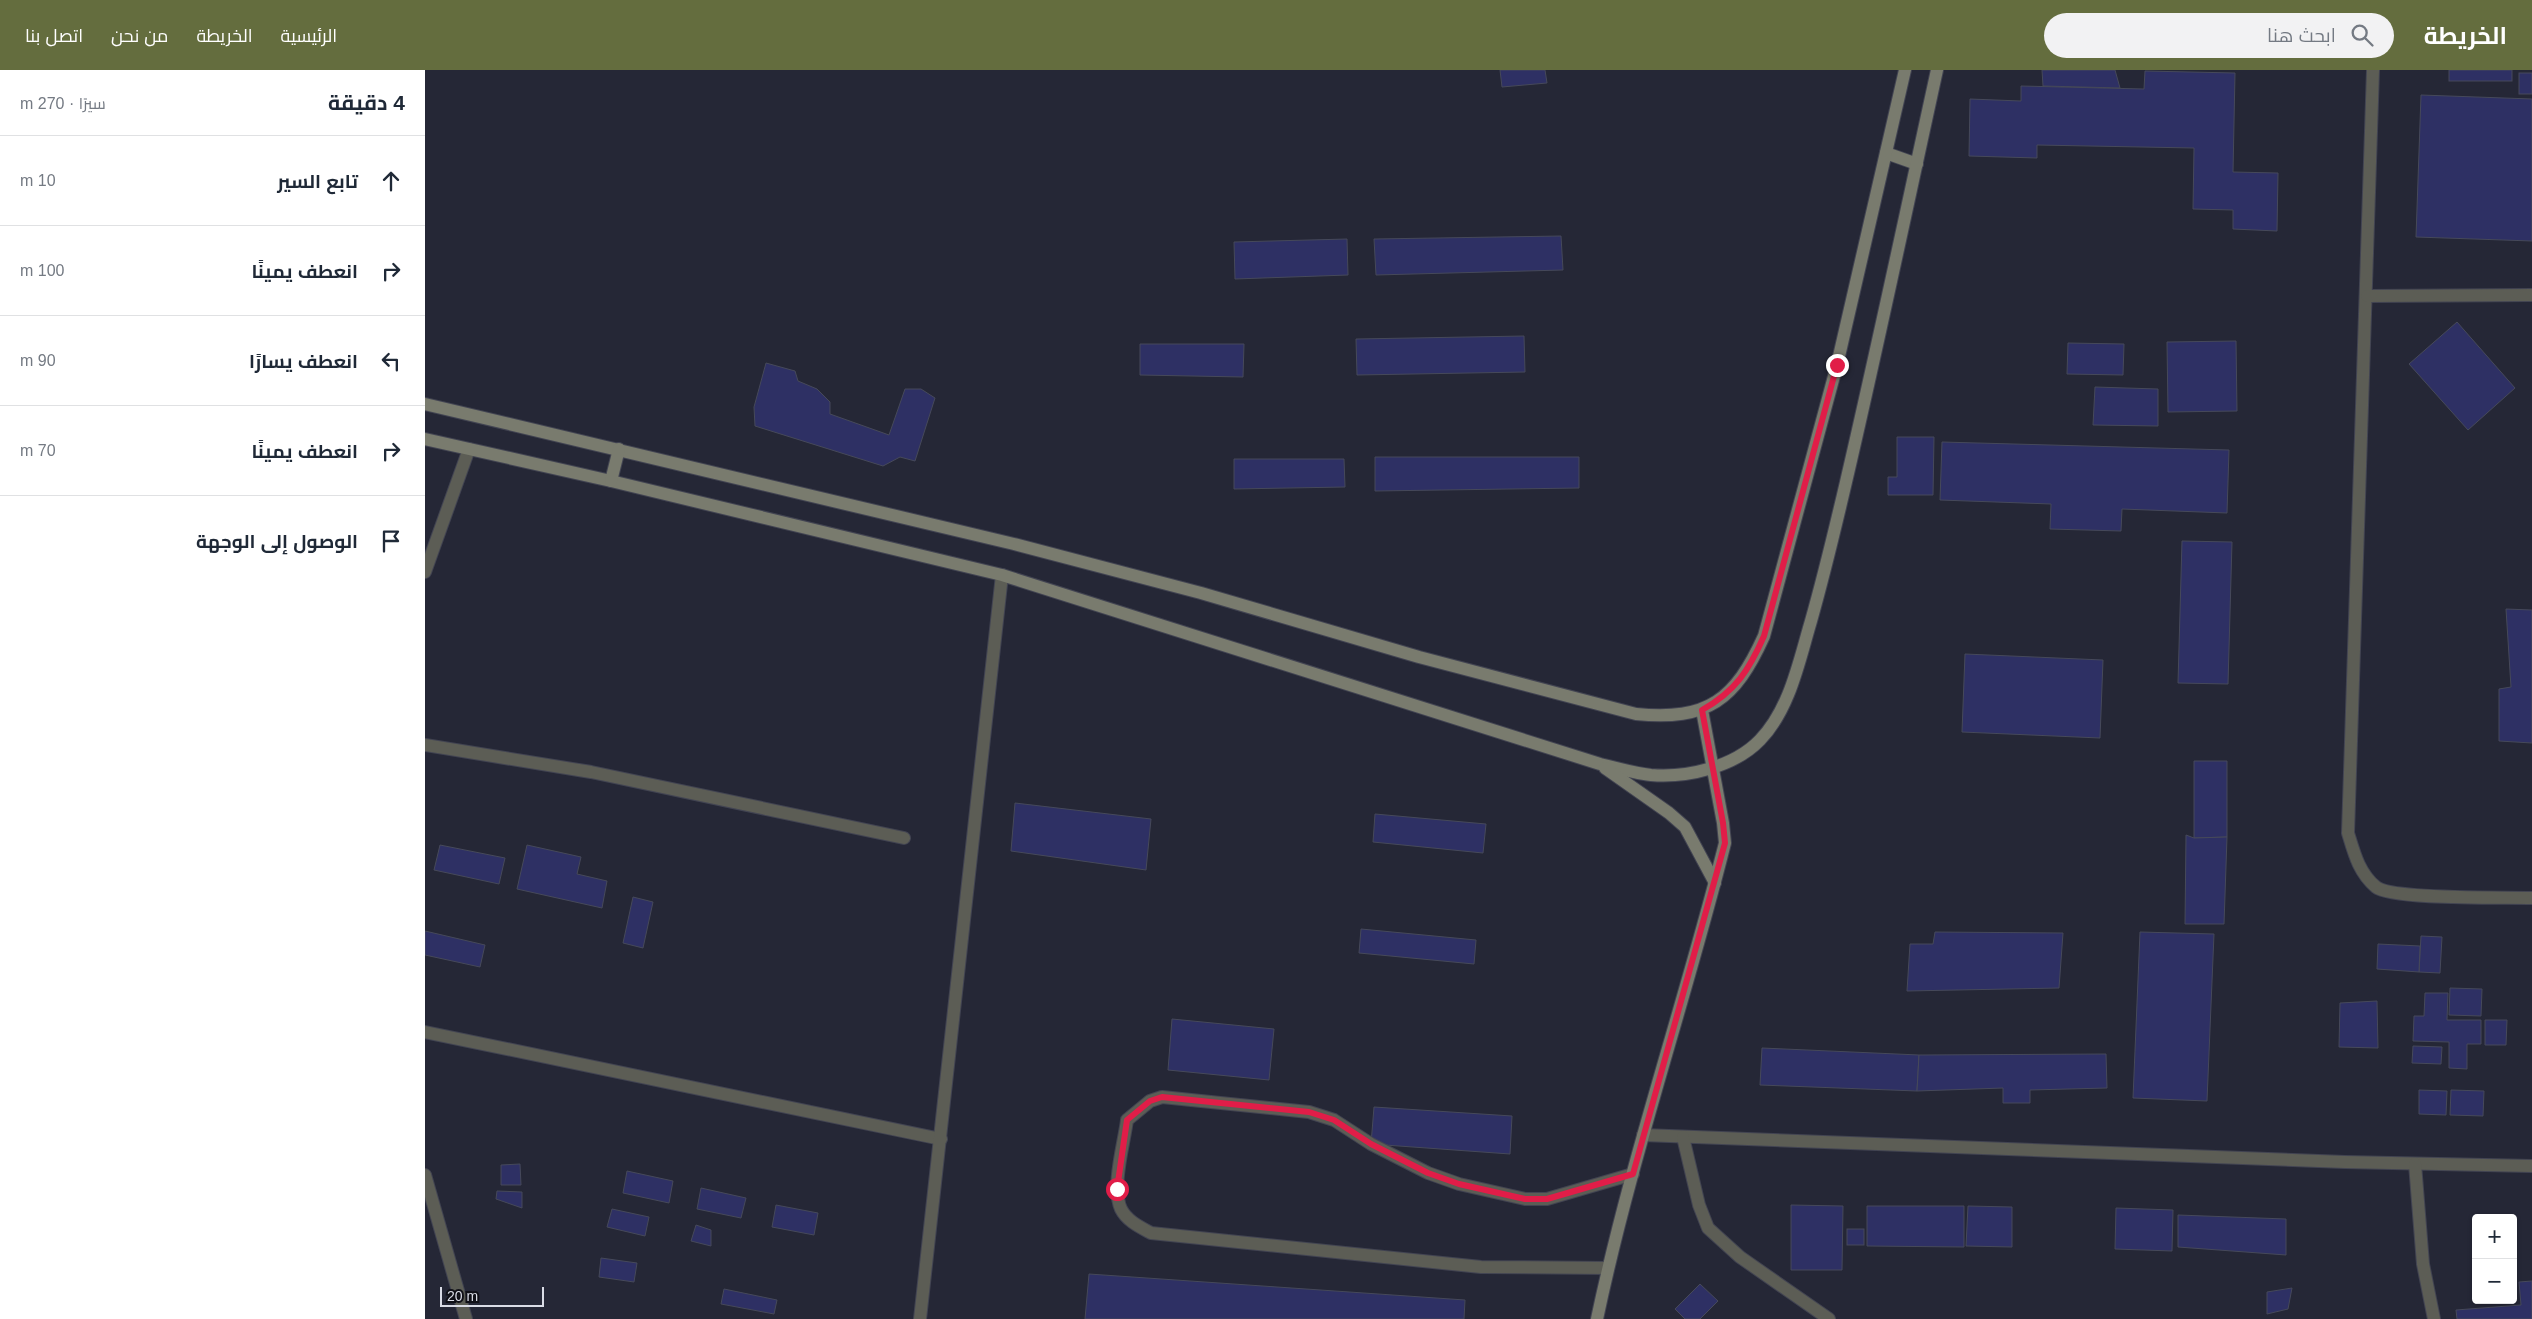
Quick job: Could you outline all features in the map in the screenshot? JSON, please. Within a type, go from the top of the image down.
[{"type":"street","points":[[425,404],[1023,546],[1201,593],[1419,657],[1636,714],[1658,716],[1702,710],[1719,701],[1736,686],[1754,658],[1764,636],[1837,365],[1905,70]]},
{"type":"street","points":[[425,438],[1002,575],[1600,764],[1650,775],[1674,775],[1713,767],[1759,742],[1773,724],[1784,704],[1800,658],[1828,559],[1937,70]]},
{"type":"street","points":[[2373,70],[2348,833],[2359,866],[2377,888],[2400,894],[2532,898]]},
{"type":"street","points":[[1886,153],[1917,164]]},
{"type":"street","points":[[2367,296],[2532,295]]},
{"type":"street","points":[[425,572],[469,449]]},
{"type":"street","points":[[611,481],[619,449]]},
{"type":"street","points":[[920,1319],[1002,575]]},
{"type":"street","points":[[1597,1319],[1608,1268],[1643,1135],[1725,843],[1702,710]]},
{"type":"street","points":[[425,745],[591,772],[904,838]]},
{"type":"street","points":[[1600,764],[1669,812],[1685,827],[1715,883]]},
{"type":"street","points":[[425,1032],[941,1139]]},
{"type":"street","points":[[1608,1268],[1481,1267],[1151,1233],[1133,1223],[1121,1209],[1117,1189],[1127,1120],[1150,1101],[1162,1097],[1309,1112],[1334,1120],[1371,1144],[1428,1173],[1459,1184],[1525,1199],[1547,1199],[1633,1174]]},
{"type":"street","points":[[1643,1135],[2415,1164],[2532,1166]]},
{"type":"street","points":[[1683,1137],[1699,1205],[1708,1228],[1740,1257],[1829,1319]]},
{"type":"street","points":[[2415,1164],[2423,1264],[2434,1319]]},
{"type":"street","points":[[425,1175],[466,1319]]},
{"type":"building","points":[[1500,70],[1545,70],[1547,83],[1502,87]]},
{"type":"building","points":[[2042,70],[2115,70],[2120,88],[2043,86]]},
{"type":"building","points":[[2449,70],[2512,70],[2512,81],[2449,81]]},
{"type":"building","points":[[2145,71],[2235,73],[2233,172],[2278,173],[2277,231],[2233,229],[2233,210],[2193,209],[2194,148],[2037,145],[2037,158],[1969,156],[1970,99],[2021,101],[2021,86],[2144,89]]},
{"type":"building","points":[[2519,73],[2532,73],[2532,94],[2519,94]]},
{"type":"building","points":[[2421,95],[2532,99],[2532,241],[2416,237]]},
{"type":"building","points":[[1561,236],[1563,270],[1376,275],[1374,239]]},
{"type":"building","points":[[1347,239],[1348,275],[1235,279],[1234,242]]},
{"type":"building","points":[[2457,322],[2515,388],[2468,430],[2409,364]]},
{"type":"building","points":[[1524,336],[1525,372],[1357,375],[1356,339]]},
{"type":"building","points":[[2236,341],[2237,411],[2168,412],[2167,342]]},
{"type":"building","points":[[2068,343],[2124,344],[2123,375],[2067,374]]},
{"type":"building","points":[[1140,344],[1244,344],[1243,377],[1140,375]]},
{"type":"building","points":[[766,363],[795,371],[798,381],[817,389],[830,402],[830,414],[889,435],[905,389],[921,389],[935,398],[915,461],[900,457],[883,466],[755,426],[754,407]]},
{"type":"building","points":[[2095,387],[2158,389],[2158,426],[2093,425]]},
{"type":"building","points":[[1897,437],[1934,437],[1933,495],[1888,495],[1888,477],[1897,477]]},
{"type":"building","points":[[1942,442],[2229,450],[2227,513],[2122,509],[2121,531],[2050,529],[2051,504],[1940,500]]},
{"type":"building","points":[[1375,457],[1579,457],[1579,488],[1375,491]]},
{"type":"building","points":[[1234,459],[1344,459],[1345,487],[1234,489]]},
{"type":"building","points":[[2182,541],[2232,542],[2228,684],[2178,683]]},
{"type":"building","points":[[2506,609],[2532,610],[2532,743],[2499,741],[2499,689],[2511,687]]},
{"type":"building","points":[[1965,654],[2103,660],[2100,738],[1962,732]]},
{"type":"building","points":[[2194,761],[2227,761],[2227,837],[2194,838]]},
{"type":"building","points":[[1015,803],[1151,819],[1146,870],[1011,851]]},
{"type":"building","points":[[1375,814],[1486,824],[1483,853],[1373,842]]},
{"type":"building","points":[[2186,835],[2194,838],[2227,837],[2224,924],[2185,924]]},
{"type":"building","points":[[440,845],[505,858],[499,884],[434,870]]},
{"type":"building","points":[[527,845],[581,857],[577,874],[607,881],[602,908],[517,889]]},
{"type":"building","points":[[633,897],[653,902],[643,948],[623,943]]},
{"type":"building","points":[[1361,929],[1476,940],[1474,964],[1359,953]]},
{"type":"building","points":[[425,931],[485,945],[480,967],[425,955]]},
{"type":"building","points":[[1935,932],[2063,933],[2059,988],[1907,991],[1910,944],[1933,944]]},
{"type":"building","points":[[2140,932],[2214,934],[2207,1101],[2133,1098]]},
{"type":"building","points":[[2421,936],[2442,937],[2440,973],[2419,972]]},
{"type":"building","points":[[2378,944],[2420,946],[2419,972],[2377,969]]},
{"type":"building","points":[[2450,988],[2482,989],[2481,1016],[2449,1015]]},
{"type":"building","points":[[2425,993],[2448,993],[2447,1020],[2481,1020],[2481,1044],[2467,1044],[2467,1069],[2449,1068],[2449,1042],[2413,1041],[2414,1016],[2424,1016]]},
{"type":"building","points":[[2377,1001],[2378,1048],[2339,1047],[2340,1003]]},
{"type":"building","points":[[1172,1019],[1274,1029],[1269,1080],[1168,1070]]},
{"type":"building","points":[[2485,1020],[2507,1020],[2506,1045],[2485,1045]]},
{"type":"building","points":[[2413,1046],[2442,1047],[2441,1064],[2412,1063]]},
{"type":"building","points":[[1762,1048],[1919,1055],[1917,1091],[1760,1085]]},
{"type":"building","points":[[2106,1054],[2107,1088],[2030,1090],[2030,1103],[2003,1103],[2003,1088],[1917,1091],[1919,1055]]},
{"type":"building","points":[[2419,1090],[2447,1091],[2446,1115],[2419,1114]]},
{"type":"building","points":[[2451,1090],[2484,1091],[2483,1116],[2450,1115]]},
{"type":"building","points":[[1374,1107],[1512,1116],[1510,1154],[1371,1144]]},
{"type":"building","points":[[520,1164],[521,1185],[501,1185],[501,1165]]},
{"type":"building","points":[[627,1171],[673,1181],[669,1203],[623,1193]]},
{"type":"building","points":[[701,1188],[746,1198],[741,1218],[697,1209]]},
{"type":"building","points":[[497,1191],[522,1192],[522,1208],[496,1199]]},
{"type":"building","points":[[776,1205],[818,1213],[814,1235],[772,1227]]},
{"type":"building","points":[[1791,1205],[1843,1206],[1842,1270],[1791,1270]]},
{"type":"building","points":[[1867,1206],[1964,1206],[1964,1247],[1867,1246]]},
{"type":"building","points":[[1968,1206],[2012,1207],[2012,1247],[1966,1246]]},
{"type":"building","points":[[2116,1208],[2173,1210],[2172,1251],[2115,1249]]},
{"type":"building","points":[[612,1209],[649,1217],[645,1236],[607,1227]]},
{"type":"building","points":[[2178,1215],[2286,1219],[2286,1255],[2178,1247]]},
{"type":"building","points":[[696,1225],[711,1230],[711,1246],[691,1241]]},
{"type":"building","points":[[1847,1229],[1864,1229],[1864,1245],[1847,1245]]},
{"type":"building","points":[[601,1258],[637,1263],[634,1282],[599,1277]]},
{"type":"building","points":[[1089,1274],[1465,1300],[1464,1319],[1085,1319]]},
{"type":"building","points":[[2532,1281],[2532,1319],[2457,1319],[2456,1310],[2521,1305],[2519,1282]]},
{"type":"building","points":[[1700,1284],[1718,1301],[1700,1319],[1685,1319],[1675,1309]]},
{"type":"building","points":[[2292,1288],[2288,1309],[2267,1314],[2267,1292]]},
{"type":"building","points":[[724,1289],[777,1300],[774,1314],[721,1304]]},
{"type":"route","points":[[1117,1189],[1127,1120],[1150,1101],[1162,1097],[1309,1112],[1334,1120],[1371,1144],[1428,1173],[1459,1184],[1525,1199],[1547,1199],[1633,1174],[1725,843],[1702,710],[1719,701],[1736,686],[1754,658],[1764,636],[1837,365]]}]
